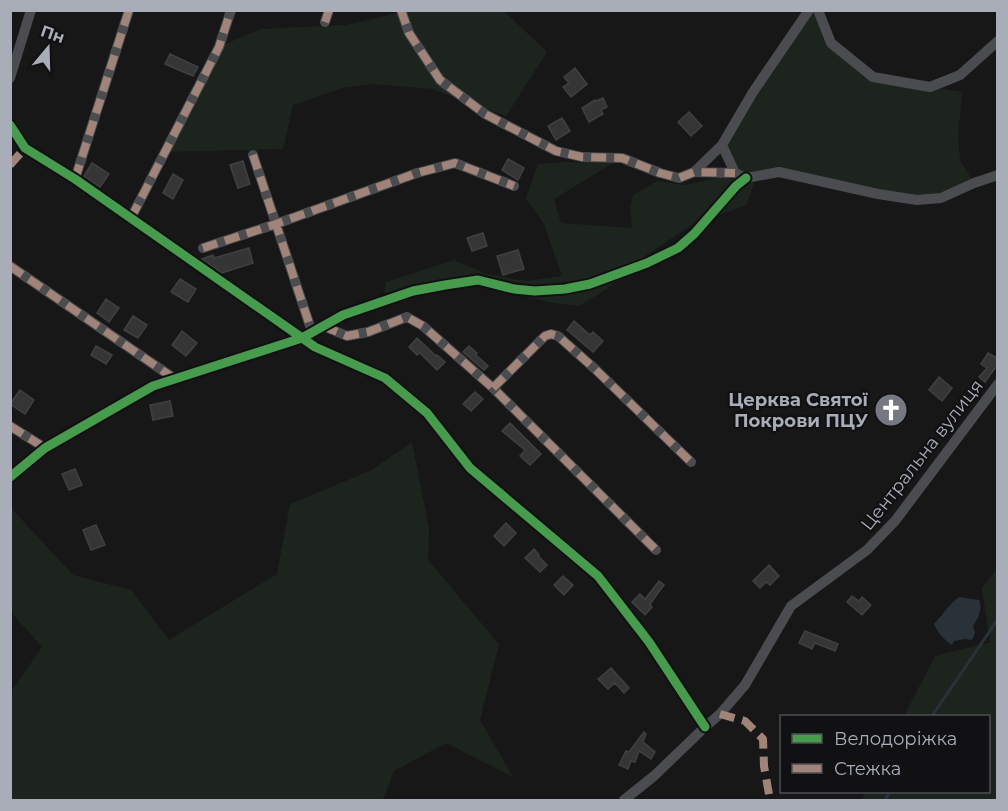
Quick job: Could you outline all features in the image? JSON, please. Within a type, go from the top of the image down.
[{"type":"street","points":[[10,78],[31,10]]},
{"type":"street","points":[[75,179],[129,10]]},
{"type":"street","points":[[131,218],[219,47],[231,10]]},
{"type":"street","points":[[324,22],[329,10]]},
{"type":"street","points":[[401,10],[409,33],[440,81],[485,114],[567,155],[622,158],[679,178],[694,171],[722,145],[753,92],[809,10]]},
{"type":"street","points":[[818,10],[831,43],[873,77],[930,87],[960,75],[998,41]]},
{"type":"street","points":[[10,125],[25,148],[307,335]]},
{"type":"street","points":[[722,145],[735,173]]},
{"type":"street","points":[[253,155],[276,224],[307,335],[315,347],[385,378],[427,413],[470,468],[598,576],[649,642],[705,727]]},
{"type":"street","points":[[203,248],[417,173],[455,163],[514,186]]},
{"type":"street","points":[[694,171],[735,173],[746,178]]},
{"type":"street","points":[[10,477],[45,448],[153,386],[307,335],[343,315],[413,291],[478,280],[514,289],[535,291],[565,289],[590,284],[647,263],[678,248],[746,178],[779,172],[916,200],[941,198],[998,175]]},
{"type":"street","points":[[10,266],[175,379]]},
{"type":"street","points":[[323,326],[347,336],[368,332],[407,317],[423,326],[493,388],[656,550]]},
{"type":"street","points":[[493,388],[545,336],[551,334],[558,336],[691,462]]},
{"type":"street","name":"Центральна вулиця","points":[[624,801],[720,714],[745,685],[791,606],[867,549],[895,521],[998,384]]},
{"type":"street","points":[[10,426],[45,448]]},
{"type":"shaded area","points":[[407,11],[504,11],[547,52],[506,116],[432,89],[374,84],[345,87],[293,105],[283,149],[165,152],[219,47],[260,29],[346,25]]},
{"type":"shaded area","points":[[809,11],[818,11],[831,43],[873,77],[962,92],[958,138],[960,160],[974,183],[917,200],[779,172],[755,176],[735,173],[722,145]]},
{"type":"shaded area","points":[[613,163],[554,199],[561,223],[632,228],[630,209],[633,195],[657,181],[685,185],[720,177],[754,183],[747,205],[695,223],[630,266],[607,289],[579,306],[553,303],[461,279],[384,293],[386,282],[454,260],[487,274],[527,281],[562,276],[544,224],[526,198],[538,164]]},
{"type":"shaded area","points":[[412,442],[429,528],[428,560],[499,644],[480,720],[513,777],[446,743],[394,771],[383,800],[11,800],[11,692],[42,647],[11,612],[11,508],[73,575],[131,590],[169,640],[277,574],[290,504],[372,470]]},
{"type":"shaded area","points":[[997,569],[997,800],[857,800],[862,798],[864,793],[990,793],[990,715],[905,715],[935,656],[990,642],[982,588]]},
{"type":"shaded area","points":[[959,597],[979,600],[980,611],[973,626],[975,633],[972,640],[954,641],[952,645],[946,641],[934,624]]},
{"type":"building","points":[[170,54],[198,67],[193,76],[165,64]]},
{"type":"building","points":[[575,68],[587,84],[571,97],[563,87],[569,83],[564,77]]},
{"type":"building","points":[[603,98],[607,107],[601,110],[603,114],[589,122],[582,108]]},
{"type":"building","points":[[689,112],[702,126],[691,136],[678,122]]},
{"type":"building","points":[[562,118],[570,131],[556,140],[548,126]]},
{"type":"building","points":[[508,159],[524,168],[518,180],[502,170]]},
{"type":"building","points":[[243,161],[250,184],[238,188],[230,165]]},
{"type":"building","points":[[92,163],[109,174],[100,187],[84,176]]},
{"type":"building","points":[[173,174],[183,180],[173,199],[163,193]]},
{"type":"building","points":[[483,233],[487,246],[472,251],[467,238]]},
{"type":"building","points":[[249,248],[253,263],[222,273],[202,259],[213,255],[214,258]]},
{"type":"building","points":[[518,250],[524,269],[503,275],[497,256]]},
{"type":"building","points":[[180,279],[196,289],[188,302],[171,292]]},
{"type":"building","points":[[106,299],[119,308],[109,322],[97,313]]},
{"type":"building","points":[[133,316],[147,325],[138,338],[124,330]]},
{"type":"building","points":[[574,321],[590,335],[593,332],[603,341],[593,352],[567,330]]},
{"type":"building","points":[[182,331],[197,343],[186,356],[172,345]]},
{"type":"building","points":[[417,338],[445,362],[437,370],[420,353],[417,355],[409,347]]},
{"type":"building","points":[[96,346],[112,355],[106,364],[91,355]]},
{"type":"building","points":[[469,346],[488,366],[484,370],[463,352]]},
{"type":"building","points":[[988,353],[995,357],[998,355],[998,364],[985,382],[979,377],[987,368],[981,364]]},
{"type":"building","points":[[939,377],[952,388],[942,401],[929,390]]},
{"type":"building","points":[[20,390],[34,400],[25,414],[10,404]]},
{"type":"building","points":[[475,392],[483,399],[471,411],[463,404]]},
{"type":"building","name":"Церква Святої Покрови ПЦУ","points":[[885,400],[903,412],[898,420],[880,408]]},
{"type":"building","points":[[170,401],[173,416],[153,420],[150,405]]},
{"type":"building","points":[[510,423],[541,454],[530,465],[520,456],[525,450],[502,431]]},
{"type":"building","points":[[75,469],[82,485],[69,490],[62,474]]},
{"type":"building","points":[[506,523],[516,533],[504,546],[494,536]]},
{"type":"building","points":[[96,525],[105,545],[91,550],[83,530]]},
{"type":"building","points":[[534,549],[547,565],[540,572],[525,558]]},
{"type":"building","points":[[769,565],[779,576],[770,585],[766,582],[760,588],[753,581]]},
{"type":"building","points":[[563,576],[573,585],[564,595],[554,585]]},
{"type":"building","points":[[659,581],[664,585],[645,615],[632,602],[640,594],[645,599]]},
{"type":"building","points":[[852,596],[859,601],[862,597],[871,605],[862,615],[847,602]]},
{"type":"building","points":[[805,631],[838,644],[835,651],[815,643],[812,649],[799,643]]},
{"type":"building","points":[[611,668],[629,688],[624,693],[615,683],[608,689],[598,679]]},
{"type":"building","points":[[644,732],[646,734],[643,742],[655,752],[651,759],[639,751],[635,762],[631,761],[628,769],[619,765],[626,751],[629,752]]},
{"type":"waterway","points":[[933,715],[998,619]]},
{"type":"waterway","points":[[885,800],[889,793]]},
{"type":"marked path","points":[[75,179],[129,10]]},
{"type":"marked path","points":[[131,218],[219,47],[231,10]]},
{"type":"marked path","points":[[325,22],[329,10]]},
{"type":"marked path","points":[[401,10],[409,33],[440,80],[485,114],[556,151],[582,157],[622,158],[679,178],[694,172],[735,173]]},
{"type":"marked path","points":[[10,165],[25,148]]},
{"type":"marked path","points":[[253,155],[312,332]]},
{"type":"marked path","points":[[203,248],[417,173],[455,163],[514,186]]},
{"type":"marked path","points":[[10,266],[175,379]]},
{"type":"marked path","points":[[323,326],[347,336],[368,332],[407,317],[423,326],[493,388],[656,550]]},
{"type":"marked path","points":[[493,388],[545,336],[551,334],[558,336],[691,462]]},
{"type":"marked path","points":[[10,426],[45,448]]},
{"type":"marked path","points":[[720,714],[745,721],[763,739],[764,766],[770,800]]},
{"type":"cycle path","points":[[10,125],[25,148],[75,179],[315,347],[385,378],[427,413],[470,468],[598,576],[649,642],[705,727]]},
{"type":"cycle path","points":[[10,477],[45,448],[153,386],[302,338],[343,315],[413,291],[478,280],[514,289],[535,291],[565,289],[590,284],[647,263],[678,248],[746,178]]},
{"type":"place","name":"Церква Святої Покрови ПЦУ","points":[[891,410]]}]
